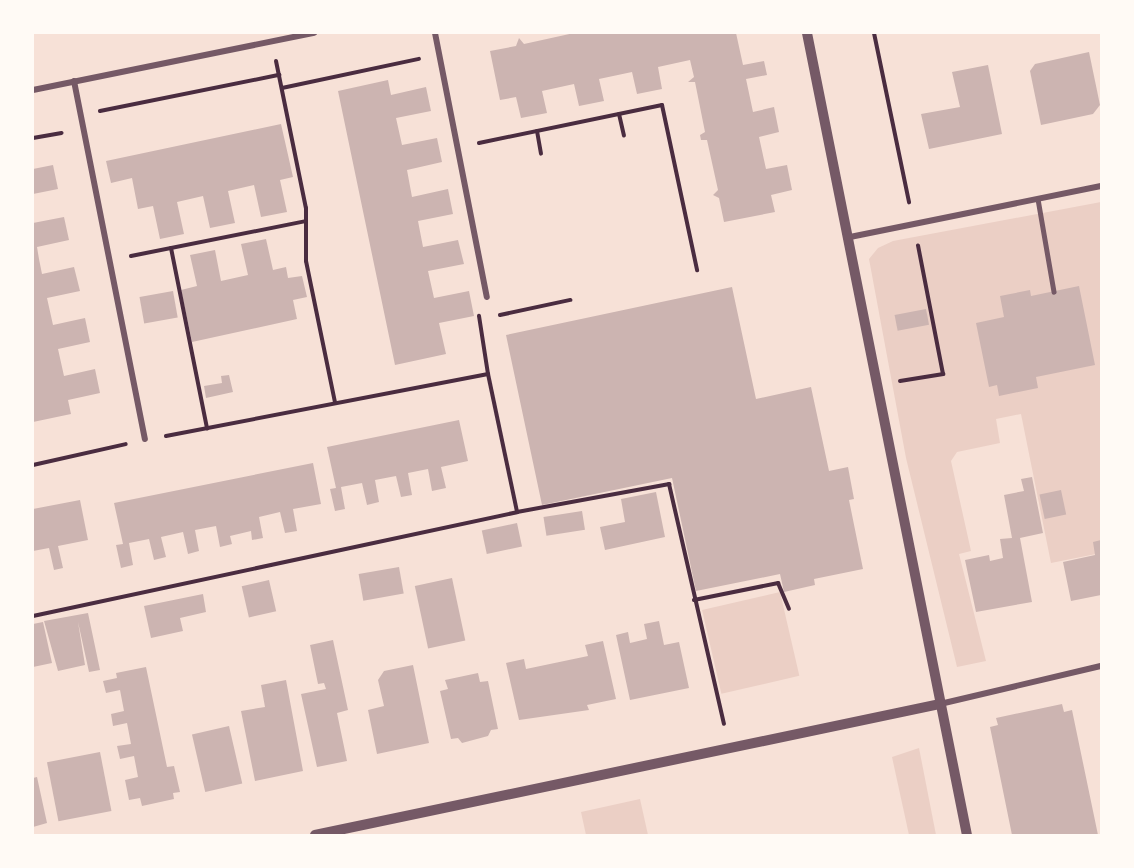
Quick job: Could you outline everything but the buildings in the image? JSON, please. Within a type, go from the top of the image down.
[{"type":"street","points":[[33,90],[314,33]]},
{"type":"street","points":[[435,33],[487,297]]},
{"type":"street","points":[[807,33],[850,237],[967,835]]},
{"type":"street","points":[[74,81],[145,440]]},
{"type":"street","points":[[850,237],[1101,186]]},
{"type":"street","points":[[315,835],[940,704],[1101,666]]},
{"type":"lane","points":[[1038,199],[1054,292]]},
{"type":"path","points":[[272,42],[306,221],[306,261],[335,402]]},
{"type":"path","points":[[282,88],[439,55]]},
{"type":"path","points":[[81,115],[279,75]]},
{"type":"path","points":[[458,148],[662,105],[697,270]]},
{"type":"path","points":[[619,114],[624,135]]},
{"type":"path","points":[[33,138],[84,128]]},
{"type":"path","points":[[537,131],[541,154]]},
{"type":"path","points":[[110,260],[306,221]]},
{"type":"path","points":[[171,248],[207,428]]},
{"type":"path","points":[[487,297],[477,319],[517,512]]},
{"type":"path","points":[[477,319],[570,300]]},
{"type":"path","points":[[304,409],[488,374]]},
{"type":"path","points":[[33,616],[517,512],[669,484],[730,748]]},
{"type":"path","points":[[694,600],[778,583],[789,609]]},
{"type":"shaded area","points":[[1101,202],[1101,553],[1051,563],[1021,414],[996,419],[1000,443],[957,452],[951,461],[971,551],[959,554],[986,661],[957,667],[906,458],[869,259],[878,248],[893,241]]},
{"type":"shaded area","points":[[780,592],[799,676],[721,694],[702,610]]},
{"type":"shaded area","points":[[919,748],[936,835],[909,835],[892,757]]},
{"type":"shaded area","points":[[640,799],[648,835],[586,835],[581,812]]}]
